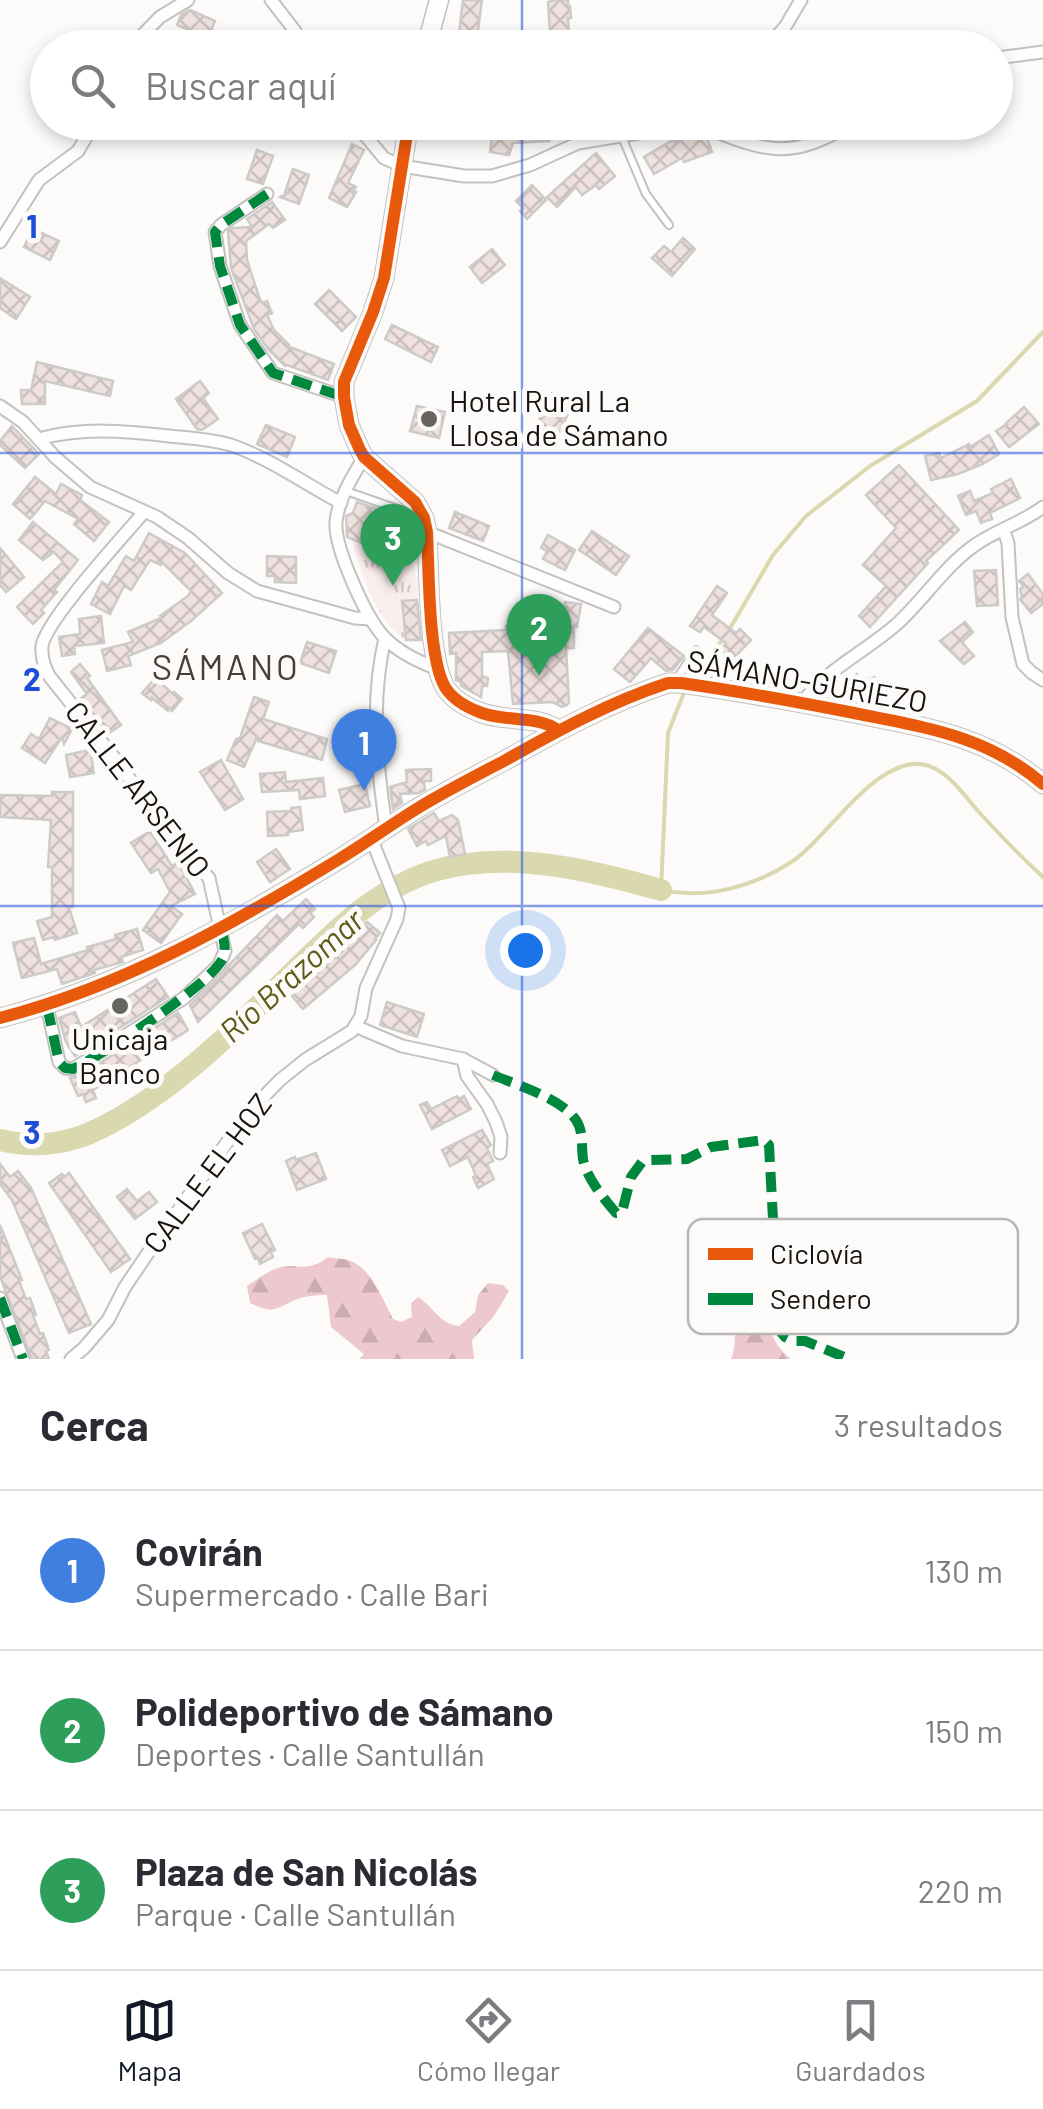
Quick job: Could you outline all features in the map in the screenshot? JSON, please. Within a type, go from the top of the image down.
[{"type":"street","points":[[147,30],[188,0]]},
{"type":"street","points":[[270,0],[295,30]]},
{"type":"street","points":[[431,30],[439,0]]},
{"type":"street","points":[[782,30],[800,0]]},
{"type":"street","points":[[1013,56],[1043,52]]},
{"type":"street","points":[[0,242],[40,180],[78,151],[84,140]]},
{"type":"street","points":[[369,140],[384,158],[402,166],[464,176],[492,176],[578,144],[600,140]]},
{"type":"street","points":[[406,140],[384,278],[344,382],[349,425],[364,457],[415,502],[426,525],[438,669],[447,690],[471,709],[498,718],[540,722],[558,730]]},
{"type":"street","points":[[735,140],[772,150],[798,148],[823,140]]},
{"type":"street","points":[[267,194],[215,232],[220,266],[240,326],[273,373],[344,398]]},
{"type":"street","points":[[0,406],[23,422],[63,465],[90,486],[157,517],[257,591],[371,619]]},
{"type":"street","points":[[38,439],[85,430],[215,442],[251,454],[344,497]]},
{"type":"street","points":[[364,457],[344,497],[336,526],[343,557],[371,619],[385,638],[408,655],[438,669]]},
{"type":"street","points":[[802,703],[817,684],[900,621],[956,559],[980,541],[1028,519],[1043,507]]},
{"type":"street","name":"CALLE ARSENIO","points":[[144,512],[61,612],[42,643],[43,664],[170,836],[209,878],[221,928]]},
{"type":"street","points":[[426,525],[614,607]]},
{"type":"street","points":[[1004,531],[1012,617],[1024,664],[1043,680]]},
{"type":"street","points":[[385,638],[378,666],[379,834],[383,866],[399,908],[366,988],[362,1016],[355,1026],[402,1046],[463,1059],[493,1074]]},
{"type":"street","name":"SÁMANO-GURIEZO","points":[[0,1018],[47,1006],[160,961],[558,730],[656,687],[683,683],[921,726],[978,742],[1043,784]]},
{"type":"street","points":[[47,1006],[59,1062],[73,1069],[184,998],[219,966],[225,951],[221,928]]},
{"type":"street","name":"CALLE EL HOZ","points":[[71,1359],[108,1320],[150,1250],[248,1113],[280,1080],[355,1026]]},
{"type":"street","points":[[463,1059],[466,1076],[488,1104],[496,1122],[501,1137],[500,1153]]},
{"type":"street","points":[[0,1298],[22,1359]]},
{"type":"lane","points":[[624,140],[646,194],[668,225]]},
{"type":"lane","points":[[344,497],[426,525]]},
{"type":"lane","points":[[683,683],[696,650]]},
{"type":"lane","points":[[713,668],[718,689]]},
{"type":"green space","points":[[352,539],[393,557],[397,552],[410,560],[417,577],[418,600],[402,601],[406,640],[378,609]]},
{"type":"green space","points":[[328,1257],[347,1260],[366,1272],[393,1319],[401,1322],[412,1317],[411,1303],[418,1297],[441,1319],[459,1326],[475,1312],[478,1295],[488,1283],[503,1285],[509,1291],[494,1316],[472,1340],[474,1359],[359,1359],[364,1354],[331,1327],[327,1295],[303,1298],[273,1309],[250,1303],[247,1286],[266,1273],[314,1265]]},
{"type":"green space","points":[[735,1334],[772,1334],[791,1359],[731,1359]]},
{"type":"building","points":[[463,0],[482,0],[478,30],[460,30]]},
{"type":"building","points":[[568,0],[569,30],[550,30],[548,2]]},
{"type":"building","points":[[190,10],[215,21],[211,30],[189,30],[177,25],[181,15]]},
{"type":"building","points":[[492,140],[549,140],[513,143],[509,155],[490,152]]},
{"type":"building","points":[[708,140],[712,152],[684,162],[682,158],[654,174],[644,157],[674,142]]},
{"type":"building","points":[[352,144],[364,150],[348,183],[356,187],[356,192],[347,207],[329,198]]},
{"type":"building","points":[[257,150],[273,156],[263,184],[247,179]]},
{"type":"building","points":[[596,153],[615,176],[599,189],[596,185],[582,195],[576,187],[557,207],[547,197]]},
{"type":"building","points":[[293,169],[309,175],[299,204],[280,197],[288,193],[285,192]]},
{"type":"building","points":[[532,185],[546,200],[527,219],[516,201]]},
{"type":"building","points":[[272,202],[285,220],[273,228],[269,224],[246,241],[247,260],[260,300],[267,301],[272,313],[267,315],[274,330],[287,346],[334,364],[328,380],[285,366],[268,349],[254,329],[231,268],[228,231],[252,227],[247,219]]},
{"type":"building","points":[[33,229],[59,241],[50,260],[24,247]]},
{"type":"building","points":[[683,238],[695,249],[672,276],[652,258],[664,246],[671,252]]},
{"type":"building","points":[[492,249],[505,265],[482,283],[470,267]]},
{"type":"building","points":[[0,278],[30,297],[16,319],[0,308]]},
{"type":"building","points":[[329,290],[356,317],[342,331],[315,304]]},
{"type":"building","points":[[392,325],[438,347],[431,362],[385,339]]},
{"type":"building","points":[[37,362],[113,381],[110,396],[45,381],[45,404],[22,404],[21,390],[31,390]]},
{"type":"building","points":[[200,381],[209,393],[203,398],[218,419],[202,430],[197,429],[176,399]]},
{"type":"building","points":[[552,393],[566,400],[562,409],[569,412],[559,433],[551,430],[545,441],[532,435]]},
{"type":"building","name":"Hotel Rural La Llosa de Sámano","points":[[417,406],[445,412],[439,438],[410,431]]},
{"type":"building","points":[[1024,407],[1039,424],[1009,447],[996,431]]},
{"type":"building","points":[[266,425],[295,437],[287,457],[257,444]]},
{"type":"building","points":[[12,426],[39,454],[25,468],[0,445]]},
{"type":"building","points":[[989,435],[999,454],[958,474],[931,480],[925,456],[939,453],[941,458]]},
{"type":"building","points":[[899,465],[959,530],[926,561],[870,627],[859,616],[886,586],[863,565],[896,528],[866,495]]},
{"type":"building","points":[[35,477],[56,494],[61,484],[82,495],[80,500],[109,522],[94,541],[74,524],[78,519],[45,501],[30,519],[13,504]]},
{"type":"building","points":[[1011,479],[1020,498],[990,513],[992,519],[981,523],[976,511],[966,515],[958,496],[970,491],[974,501]]},
{"type":"building","points":[[357,502],[411,521],[406,540],[414,544],[408,558],[397,552],[394,557],[347,537],[346,516],[353,513]]},
{"type":"building","points":[[455,512],[489,526],[483,541],[449,528]]},
{"type":"building","points":[[33,522],[78,560],[33,624],[17,607],[63,562],[54,552],[43,560],[19,540]]},
{"type":"building","points":[[592,531],[629,556],[616,575],[579,550]]},
{"type":"building","points":[[149,533],[185,553],[222,593],[161,643],[128,656],[131,665],[107,671],[102,650],[133,642],[128,632],[161,618],[191,591],[162,562],[161,565],[150,560],[131,590],[124,586],[110,614],[91,604],[102,582],[108,586],[126,556],[134,561]]},
{"type":"building","points":[[548,535],[575,550],[565,570],[543,559],[547,551],[541,548]]},
{"type":"building","points":[[0,548],[24,577],[6,592],[0,585]]},
{"type":"building","points":[[267,556],[296,557],[296,583],[275,582],[275,576],[267,576]]},
{"type":"building","points":[[996,570],[998,605],[977,606],[974,571]]},
{"type":"building","points":[[1028,574],[1043,594],[1043,604],[1031,613],[1020,599],[1024,586],[1019,581]]},
{"type":"building","points":[[717,586],[727,593],[712,615],[736,633],[740,629],[751,640],[732,660],[721,650],[726,643],[704,627],[700,632],[690,626]]},
{"type":"building","points":[[417,600],[421,640],[406,640],[402,601]]},
{"type":"building","points":[[565,602],[581,604],[577,627],[574,626],[574,648],[566,648],[567,705],[513,704],[508,651],[482,652],[482,676],[488,678],[481,697],[456,680],[456,653],[450,654],[449,633],[562,622]]},
{"type":"building","points":[[101,616],[104,643],[74,646],[75,654],[62,656],[59,637],[80,634],[79,619]]},
{"type":"building","points":[[965,622],[973,632],[962,642],[974,656],[964,664],[940,641]]},
{"type":"building","points":[[648,628],[684,656],[673,670],[666,671],[651,658],[630,682],[614,669]]},
{"type":"building","points":[[307,642],[336,651],[329,673],[300,663]]},
{"type":"building","points":[[80,664],[121,725],[108,734],[80,699],[87,694],[71,672]]},
{"type":"building","points":[[857,674],[862,682],[874,677],[883,696],[869,703],[861,687],[844,697],[838,685]]},
{"type":"building","points":[[155,678],[182,699],[172,711],[142,693]]},
{"type":"building","points":[[254,697],[269,702],[263,719],[327,739],[322,760],[258,741],[257,737],[244,767],[227,760],[240,738]]},
{"type":"building","points":[[50,718],[72,729],[64,744],[62,737],[45,763],[22,748],[31,734],[39,739]]},
{"type":"building","points":[[90,750],[94,773],[70,777],[66,755]]},
{"type":"building","points":[[221,760],[243,799],[225,810],[200,772]]},
{"type":"building","points":[[431,769],[431,781],[424,781],[425,790],[400,794],[402,803],[393,809],[390,787],[407,782],[406,770]]},
{"type":"building","points":[[285,772],[286,782],[323,778],[325,796],[300,799],[299,790],[262,792],[260,774]]},
{"type":"building","points":[[365,784],[370,806],[345,812],[339,790]]},
{"type":"building","points":[[52,792],[73,792],[73,907],[69,907],[77,933],[43,940],[37,921],[52,917],[52,867],[48,867],[51,820],[0,817],[0,795],[52,796]]},
{"type":"building","points":[[300,807],[303,830],[268,836],[267,812]]},
{"type":"building","points":[[434,813],[439,821],[452,815],[458,820],[465,854],[450,857],[446,836],[417,846],[408,829]]},
{"type":"building","points":[[151,833],[172,866],[178,862],[195,894],[171,906],[182,914],[161,943],[143,930],[170,892],[158,869],[151,873],[131,843]]},
{"type":"building","points":[[276,849],[290,869],[270,882],[257,862]]},
{"type":"building","points":[[306,899],[315,909],[310,913],[314,917],[303,928],[299,924],[198,1022],[190,1005],[277,915],[283,921]]},
{"type":"building","points":[[367,922],[380,933],[376,940],[355,965],[303,1009],[292,996],[347,947],[351,937]]},
{"type":"building","points":[[137,929],[143,950],[121,957],[123,962],[62,984],[57,969],[22,978],[13,943],[34,938],[41,964]]},
{"type":"building","points":[[156,979],[168,997],[75,1056],[59,1018],[75,1012],[81,1027]]},
{"type":"building","points":[[387,1002],[424,1014],[417,1037],[380,1025]]},
{"type":"building","points":[[178,1013],[188,1030],[93,1090],[96,1098],[86,1102],[83,1094],[78,1096],[70,1078],[78,1077]]},
{"type":"building","points":[[464,1096],[471,1109],[432,1129],[420,1105],[427,1102],[431,1109]]},
{"type":"building","points":[[482,1130],[491,1145],[487,1148],[493,1161],[487,1164],[494,1179],[478,1188],[468,1157],[450,1166],[442,1150]]},
{"type":"building","points":[[316,1153],[326,1179],[297,1190],[286,1161]]},
{"type":"building","points":[[0,1164],[10,1177],[18,1171],[31,1188],[91,1324],[69,1333],[12,1200],[0,1184]]},
{"type":"building","points":[[69,1173],[130,1259],[111,1272],[49,1183]]},
{"type":"building","points":[[127,1189],[137,1201],[149,1192],[157,1202],[135,1219],[117,1197]]},
{"type":"building","points":[[262,1224],[275,1250],[271,1252],[273,1257],[260,1264],[243,1233]]},
{"type":"building","points":[[0,1225],[26,1299],[30,1298],[36,1315],[33,1316],[40,1334],[43,1333],[49,1359],[32,1359],[5,1290],[0,1276]]},
{"type":"waterway","points":[[729,630],[773,555],[806,516],[870,466],[977,401],[1043,332]]},
{"type":"waterway","points":[[691,677],[724,638]]},
{"type":"waterway","points":[[685,690],[668,733],[661,890],[713,892],[747,884],[778,870],[807,849],[877,780],[915,764],[947,776],[1043,877]]},
{"type":"waterway","name":"Río Brazomar","points":[[0,1140],[58,1142],[91,1132],[125,1115],[199,1061],[355,915],[414,878],[464,864],[521,862],[578,870],[661,890]]},
{"type":"marked path","points":[[267,194],[215,232],[220,266],[240,325],[273,373],[344,397]]},
{"type":"marked path","points":[[47,1006],[59,1062],[73,1069],[154,1018],[215,970],[224,954],[221,927]]},
{"type":"marked path","points":[[493,1075],[538,1093],[569,1112],[580,1129],[588,1173],[616,1213],[622,1212],[631,1177],[642,1162],[687,1159],[711,1147],[764,1140],[769,1145],[773,1219]]},
{"type":"marked path","points":[[0,1298],[23,1359]]},
{"type":"marked path","points":[[782,1334],[849,1359]]},
{"type":"cycle path","points":[[406,140],[384,278],[344,382],[349,425],[364,457],[415,502],[424,518],[432,635],[445,687],[461,703],[482,713],[540,722],[558,730]]},
{"type":"cycle path","points":[[0,1018],[90,989],[177,951],[300,883],[461,784],[584,718],[668,683],[765,696],[927,728],[998,754],[1043,784]]},
{"type":"place","name":"Hotel Rural La Llosa de Sámano","points":[[429,419]]},
{"type":"place","name":"Plaza de San Nicolás","points":[[393,586]]},
{"type":"place","name":"Polideportivo de Sámano","points":[[539,676]]},
{"type":"place","name":"Covirán","points":[[364,791]]},
{"type":"place","name":"Unicaja Banco","points":[[120,1006]]},
{"type":"district","name":"SÁMANO","points":[[226,668]]}]
